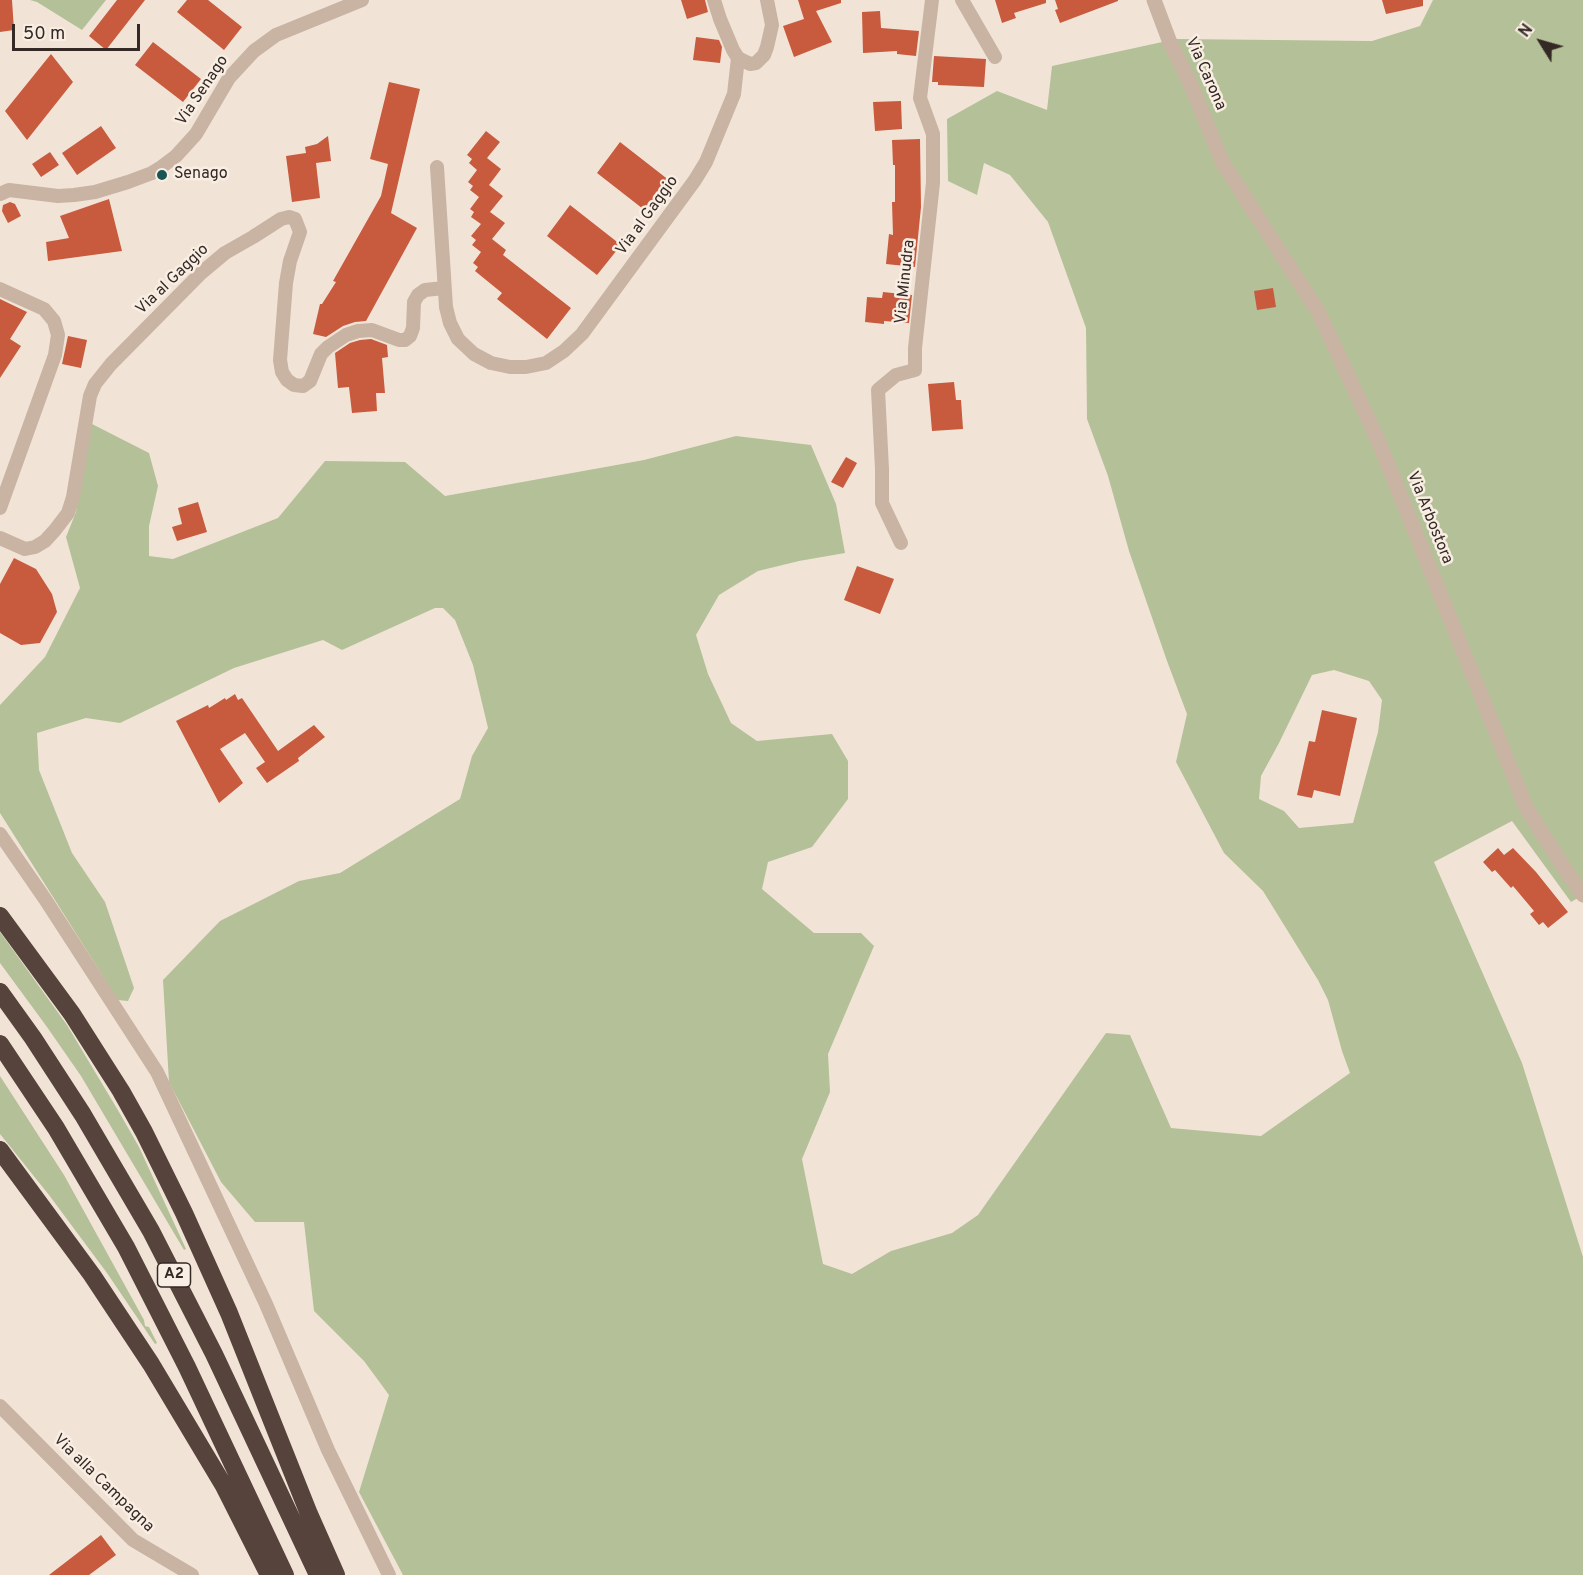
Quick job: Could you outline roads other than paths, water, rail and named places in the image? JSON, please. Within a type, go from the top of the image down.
[{"type":"highway","points":[[0,916],[72,1014],[121,1091],[149,1142],[229,1312],[309,1514],[336,1575]]},
{"type":"highway","name":"A2","points":[[0,992],[83,1115],[151,1231],[214,1354],[318,1575]]},
{"type":"highway","name":"A2","points":[[0,1044],[56,1128],[126,1247],[187,1367],[285,1575]]},
{"type":"highway","points":[[0,1150],[92,1275],[151,1364],[224,1486],[269,1575]]},
{"type":"street","name":"Via Senago","points":[[0,194],[9,190],[58,196],[74,195],[95,192],[152,173],[176,156],[196,134],[229,78],[254,51],[276,35],[362,0]]},
{"type":"street","points":[[714,0],[738,58],[750,64],[756,63],[764,55],[772,25],[767,0]]},
{"type":"street","name":"Via Minudra","points":[[901,543],[882,503],[878,390],[896,375],[915,370],[915,348],[933,183],[933,134],[920,98],[932,0]]},
{"type":"street","points":[[962,0],[995,57]]},
{"type":"street","name":"Via Carona","points":[[1154,0],[1223,163]]},
{"type":"street","name":"Via al Gaggio","points":[[436,167],[446,307],[450,323],[458,339],[474,354],[491,363],[510,368],[546,363],[564,351],[582,334],[700,171],[734,94],[738,58]]},
{"type":"street","name":"Via Arbostora","points":[[1223,163],[1319,313],[1377,440],[1527,810],[1583,895]]},
{"type":"street","name":"Via al Gaggio","points":[[0,538],[26,549],[35,548],[55,530],[68,513],[73,497],[90,396],[95,384],[111,364],[201,273],[225,253],[280,219],[289,217],[295,219],[300,231],[290,261],[286,283],[280,360],[282,372],[294,385],[303,386],[310,381],[321,354],[346,334],[372,330],[405,340],[410,336],[413,328],[414,302],[418,295],[425,290],[444,288]]},
{"type":"street","points":[[0,289],[44,309],[54,321],[58,335],[55,355],[0,508]]},
{"type":"street","points":[[0,834],[157,1072],[266,1304],[338,1472],[389,1575]]},
{"type":"street","name":"Via alla Campagna","points":[[0,1406],[133,1540],[192,1575]]},
{"type":"place","name":"Senago","points":[[162,175]]}]
